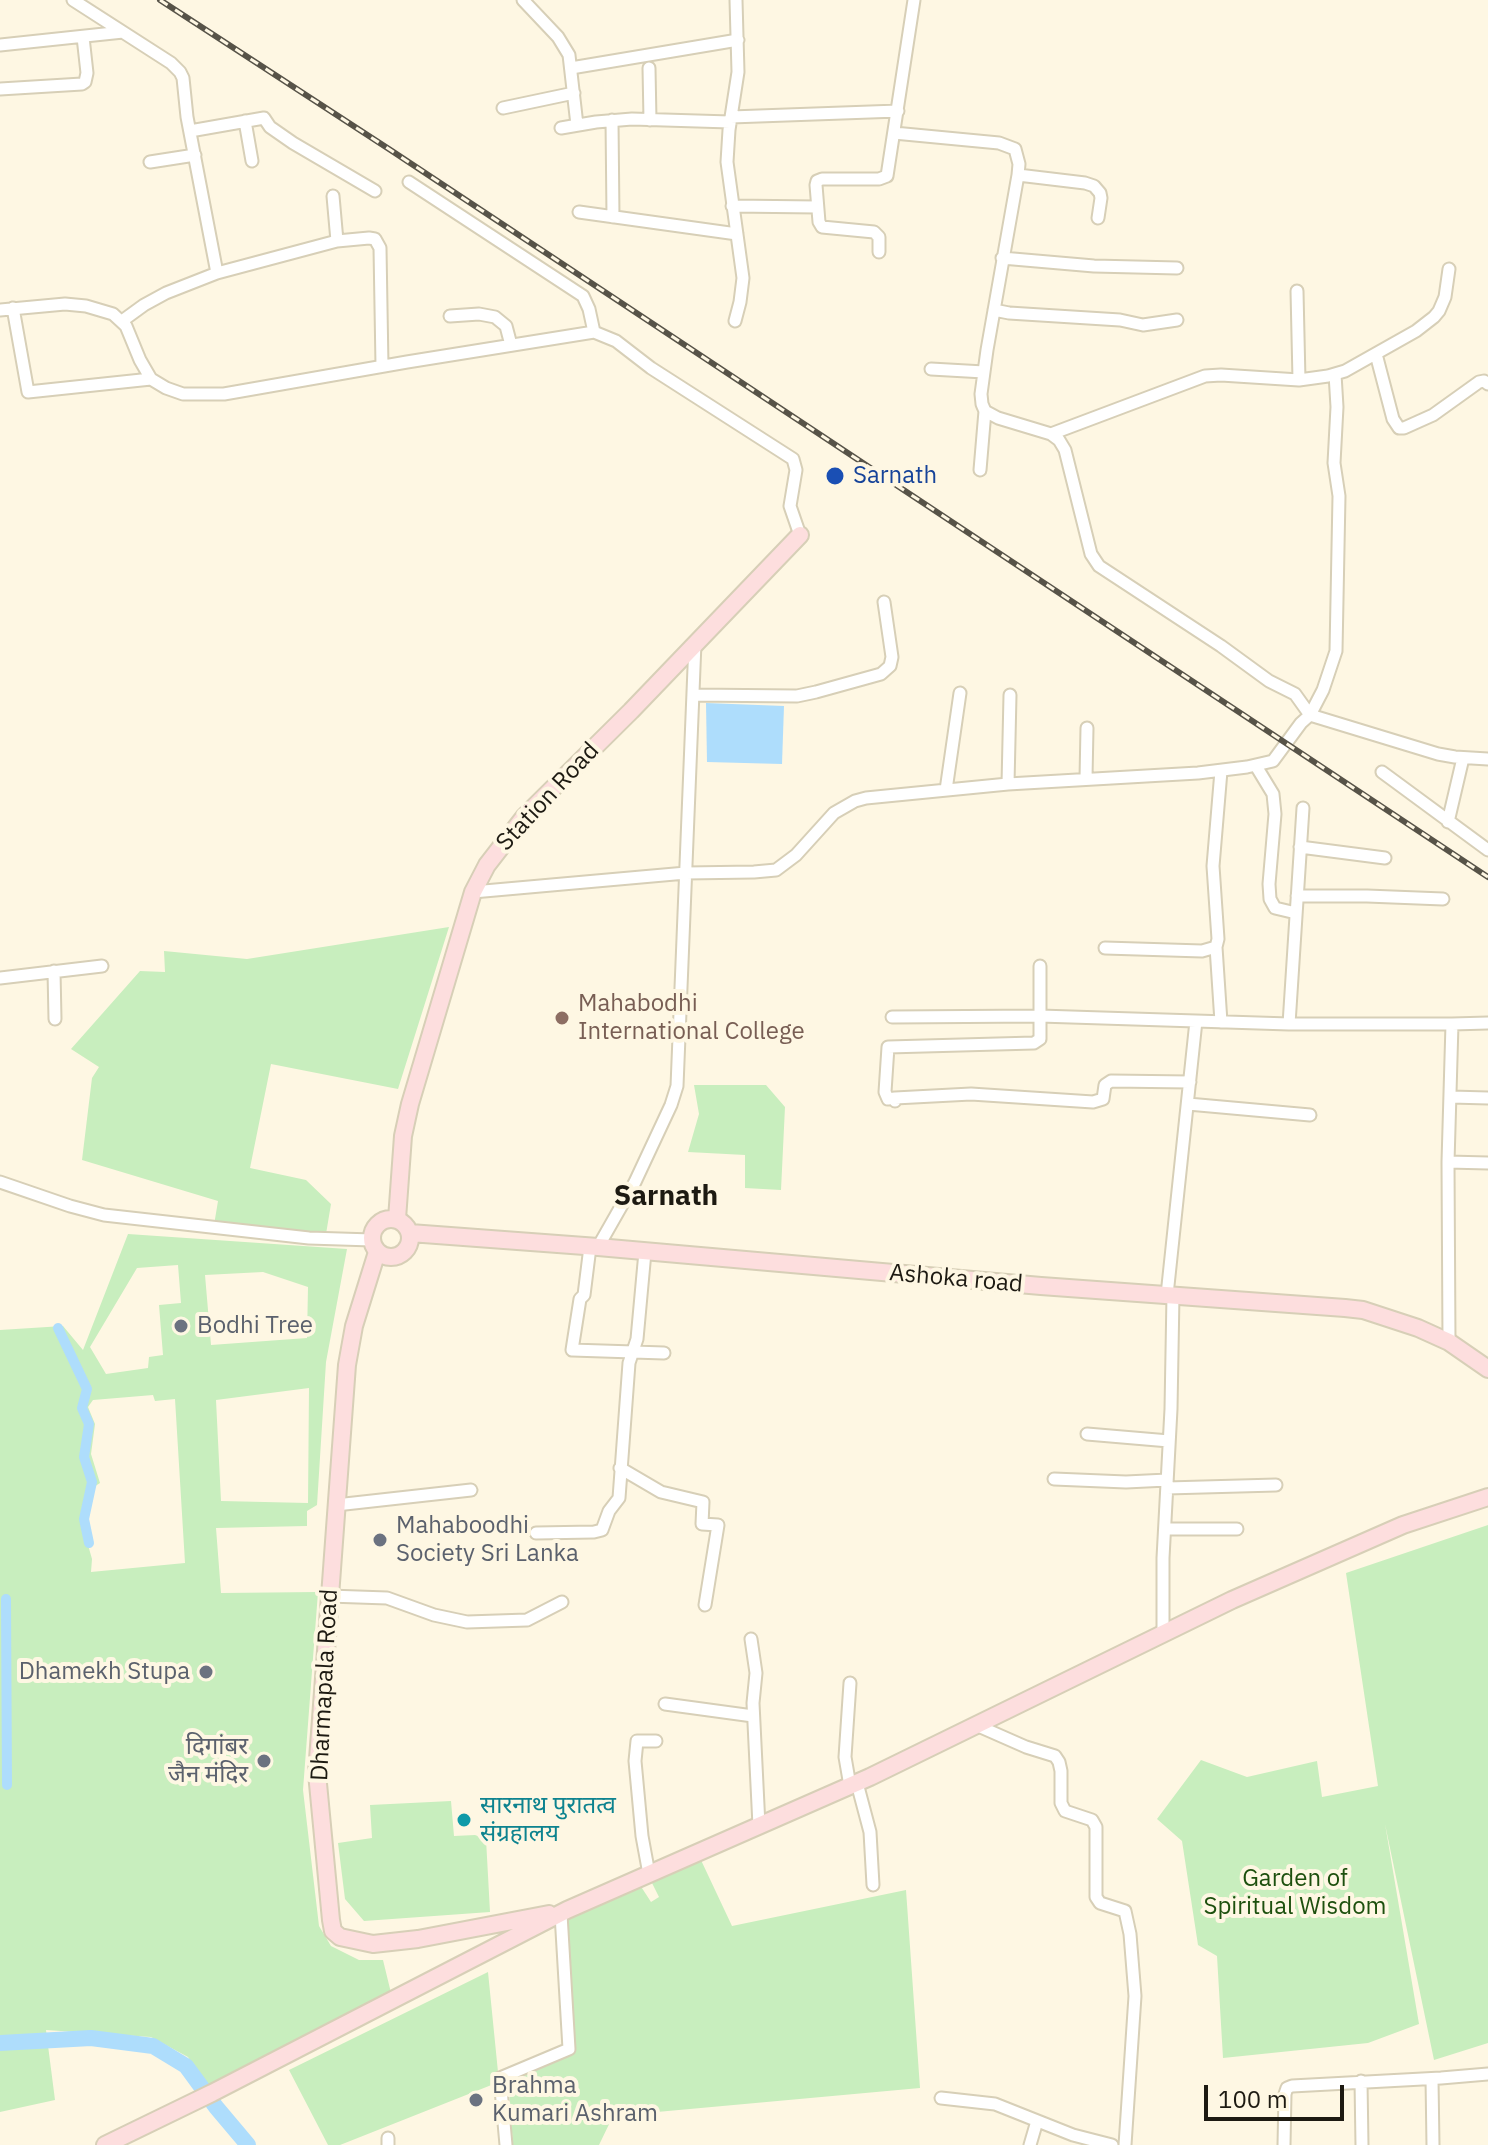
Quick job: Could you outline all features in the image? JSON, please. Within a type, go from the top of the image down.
[{"type":"street","points":[[73,0],[171,63],[180,72],[217,273]]},
{"type":"street","points":[[523,0],[558,37],[569,55],[577,125]]},
{"type":"street","points":[[735,321],[743,278],[727,162],[737,84],[736,0]]},
{"type":"street","points":[[879,252],[879,237],[874,232],[822,227],[816,185],[820,180],[879,179],[887,176],[914,0]]},
{"type":"street","points":[[0,45],[123,32]]},
{"type":"street","points":[[0,89],[82,84],[87,73],[83,37]]},
{"type":"street","points":[[571,68],[738,40]]},
{"type":"street","points":[[649,68],[650,120]]},
{"type":"street","points":[[503,108],[574,93]]},
{"type":"street","points":[[561,128],[612,120],[731,119],[898,111]]},
{"type":"street","points":[[190,131],[264,118],[270,127],[293,143],[375,191]]},
{"type":"street","points":[[612,120],[613,217]]},
{"type":"street","points":[[245,121],[252,161]]},
{"type":"street","points":[[894,133],[1008,145],[1018,155],[1018,175],[981,394],[985,411],[980,470]]},
{"type":"street","points":[[150,162],[195,155]]},
{"type":"street","points":[[1018,175],[1094,186],[1101,198],[1098,218]]},
{"type":"street","points":[[409,182],[583,296],[594,332]]},
{"type":"street","points":[[333,196],[337,241]]},
{"type":"street","points":[[732,206],[817,207]]},
{"type":"street","points":[[579,212],[737,234]]},
{"type":"street","points":[[122,321],[155,298],[217,273],[337,241],[369,238],[379,243],[382,366]]},
{"type":"street","points":[[1002,258],[1094,266],[1177,268]]},
{"type":"street","points":[[1051,434],[1205,376],[1240,375],[1299,380],[1335,374],[1416,331],[1439,311],[1445,297],[1449,269]]},
{"type":"street","points":[[1297,291],[1299,380]]},
{"type":"street","points":[[0,310],[65,304],[102,309],[122,321],[151,379],[183,394],[204,395],[594,332],[616,341],[651,368],[793,459],[796,470],[790,506],[800,535]]},
{"type":"street","points":[[13,308],[28,392],[151,379]]},
{"type":"street","points":[[994,310],[1120,320],[1143,325],[1177,320]]},
{"type":"street","points":[[450,316],[479,314],[495,317],[506,326],[511,345]]},
{"type":"street","points":[[1376,354],[1393,419],[1399,428],[1433,415],[1479,382],[1488,384]]},
{"type":"street","points":[[931,369],[984,372]]},
{"type":"street","points":[[473,892],[686,873],[776,870],[796,855],[834,813],[843,806],[866,798],[1086,778],[1221,771],[1256,766],[1279,756],[1310,715],[1323,690],[1336,651],[1339,496],[1334,463],[1335,374]]},
{"type":"street","points":[[985,411],[1051,434],[1059,440],[1065,450],[1094,560],[1269,681],[1295,694],[1310,715],[1428,751],[1488,759]]},
{"type":"street","name":"Station Road","points":[[397,1219],[403,1136],[410,1104],[473,892],[487,865],[525,816],[800,535]]},
{"type":"street","points":[[693,695],[805,695],[881,674],[890,666],[892,657],[884,602]]},
{"type":"street","points":[[664,1353],[572,1350],[580,1299],[584,1295],[594,1247],[635,1182],[677,1086],[695,643]]},
{"type":"street","points":[[946,790],[960,693]]},
{"type":"street","points":[[1008,784],[1010,695]]},
{"type":"street","points":[[1086,778],[1087,728]]},
{"type":"street","points":[[1448,822],[1463,758]]},
{"type":"street","points":[[1256,766],[1273,794],[1275,814],[1270,899],[1275,908],[1296,913]]},
{"type":"street","points":[[1221,771],[1213,866],[1221,1022]]},
{"type":"street","points":[[1382,772],[1488,850]]},
{"type":"street","points":[[1289,1024],[1303,808]]},
{"type":"street","points":[[1300,847],[1385,858]]},
{"type":"street","points":[[1297,896],[1443,899]]},
{"type":"street","points":[[1105,948],[1202,951],[1216,947]]},
{"type":"street","points":[[0,978],[102,966]]},
{"type":"street","points":[[1040,966],[1040,1039],[1034,1043],[888,1047],[885,1092],[888,1099],[971,1094],[1093,1102],[1103,1099],[1105,1085],[1111,1081],[1190,1082]]},
{"type":"street","points":[[54,971],[55,1019]]},
{"type":"street","points":[[892,1017],[1040,1016],[1289,1024],[1488,1023]]},
{"type":"street","points":[[1163,1634],[1170,1295],[1196,1021]]},
{"type":"street","points":[[1449,1342],[1448,1162],[1452,1024]]},
{"type":"street","points":[[1451,1097],[1488,1098]]},
{"type":"street","points":[[1188,1104],[1310,1115]]},
{"type":"street","points":[[1448,1162],[1488,1163]]},
{"type":"street","points":[[0,1182],[104,1215],[374,1246],[388,1257],[401,1255],[409,1245],[410,1233],[397,1219],[390,1218],[378,1223],[372,1234],[374,1246]]},
{"type":"street","name":"Ashoka road","points":[[410,1233],[1363,1310],[1449,1342],[1488,1369]]},
{"type":"street","name":"Dharmapala Road","points":[[374,1246],[348,1356],[317,1773],[333,1931],[340,1937],[373,1944],[418,1939],[564,1912]]},
{"type":"street","points":[[536,1533],[602,1530],[607,1514],[619,1498],[629,1363],[637,1339],[645,1252]]},
{"type":"street","points":[[1087,1434],[1169,1441]]},
{"type":"street","points":[[620,1468],[661,1492],[703,1502],[702,1524],[718,1525],[705,1605]]},
{"type":"street","points":[[1054,1479],[1276,1485]]},
{"type":"street","points":[[336,1505],[471,1490]]},
{"type":"street","points":[[105,2145],[136,2138],[205,2097],[564,1912],[854,1784],[1232,1600],[1403,1525],[1488,1497]]},
{"type":"street","points":[[1165,1529],[1237,1529]]},
{"type":"street","points":[[329,1596],[387,1598],[434,1615],[467,1622],[527,1620],[562,1602]]},
{"type":"street","points":[[751,1639],[756,1673],[753,1716],[759,1826]]},
{"type":"street","points":[[850,1683],[845,1757],[870,1832],[873,1885]]},
{"type":"street","points":[[665,1704],[753,1716]]},
{"type":"street","points":[[976,1725],[1055,1756],[1059,1762],[1061,1803],[1065,1811],[1092,1820],[1096,1827],[1096,1897],[1100,1903],[1125,1911],[1130,1934],[1135,1996],[1125,2145]]},
{"type":"street","points":[[649,1874],[635,1761],[637,1741],[656,1741]]},
{"type":"street","points":[[506,2145],[500,2078],[569,2049],[564,1912]]},
{"type":"street","points":[[1284,2145],[1284,2100],[1287,2088],[1292,2086],[1488,2074]]},
{"type":"street","points":[[1432,2079],[1433,2145]]},
{"type":"street","points":[[1361,2081],[1362,2145]]},
{"type":"street","points":[[941,2098],[995,2104],[1073,2135],[1112,2145]]},
{"type":"street","points":[[1030,2145],[1037,2121]]},
{"type":"green space","points":[[449,927],[398,1089],[271,1064],[250,1168],[306,1180],[331,1204],[326,1234],[214,1225],[218,1201],[82,1160],[92,1078],[99,1067],[71,1049],[140,971],[165,972],[164,951],[247,959]]},
{"type":"green space","points":[[694,1085],[766,1085],[785,1107],[781,1190],[745,1188],[745,1155],[688,1152],[699,1114]]},
{"type":"green space","points":[[128,1234],[347,1249],[326,1362],[317,1505],[307,1511],[307,1526],[216,1528],[221,1593],[318,1592],[303,1790],[319,1926],[331,1946],[359,1960],[383,1960],[391,1993],[207,2087],[188,2057],[151,2037],[46,2030],[55,2100],[0,2112],[0,1330],[63,1326],[83,1350]],"holes":[[[178,1265],[181,1303],[159,1305],[163,1355],[149,1357],[148,1368],[106,1374],[90,1347],[137,1268]],[[263,1272],[308,1287],[307,1338],[211,1345],[205,1275]],[[309,1388],[308,1503],[221,1501],[216,1400]],[[153,1395],[155,1401],[175,1399],[185,1563],[91,1572],[92,1559],[82,1524],[86,1492],[100,1483],[91,1454],[95,1424],[88,1407],[93,1400]]]},
{"type":"green space","name":"Garden of Spiritual Wisdom","points":[[1488,1525],[1488,2043],[1434,2060],[1385,1824],[1419,2024],[1368,2043],[1223,2058],[1217,1956],[1198,1945],[1182,1841],[1157,1819],[1201,1760],[1247,1777],[1317,1761],[1322,1797],[1378,1786],[1346,1573]]},
{"type":"green space","points":[[451,1801],[454,1836],[475,1835],[486,1839],[490,1912],[364,1921],[345,1899],[338,1843],[372,1838],[370,1805]]},
{"type":"green space","points":[[700,1858],[732,1926],[906,1890],[920,2088],[613,2116],[599,2145],[513,2145],[508,2078],[572,2049],[560,1921],[640,1885],[651,1902],[659,1897],[650,1879]]},
{"type":"green space","points":[[488,1972],[499,2082],[340,2145],[328,2145],[289,2070]]},
{"type":"water","points":[[706,703],[784,706],[782,764],[707,762]]},
{"type":"waterway","points":[[58,1328],[87,1389],[82,1408],[89,1424],[84,1457],[92,1482],[84,1519],[89,1543]]},
{"type":"waterway","points":[[6,1599],[7,1785]]},
{"type":"waterway","points":[[0,2043],[91,2038],[153,2046],[186,2066],[248,2145]]},
{"type":"railway","points":[[160,0],[1488,877]]},
{"type":"place","name":"Sarnath","points":[[835,476]]},
{"type":"place","name":"Mahabodhi International College","points":[[562,1018]]},
{"type":"place","name":"Bodhi Tree","points":[[181,1326]]},
{"type":"place","name":"Mahaboodhi Society Sri Lanka","points":[[380,1540]]},
{"type":"place","name":"Dhamekh Stupa","points":[[206,1672]]},
{"type":"place","name":"दिगांबर जैन मंदिर","points":[[264,1761]]},
{"type":"place","name":"सारनाथ पुरातत्व संग्रहालय","points":[[464,1820]]},
{"type":"place","name":"Brahma Kumari Ashram","points":[[476,2100]]},
{"type":"district","name":"Sarnath","points":[[666,1197]]}]
